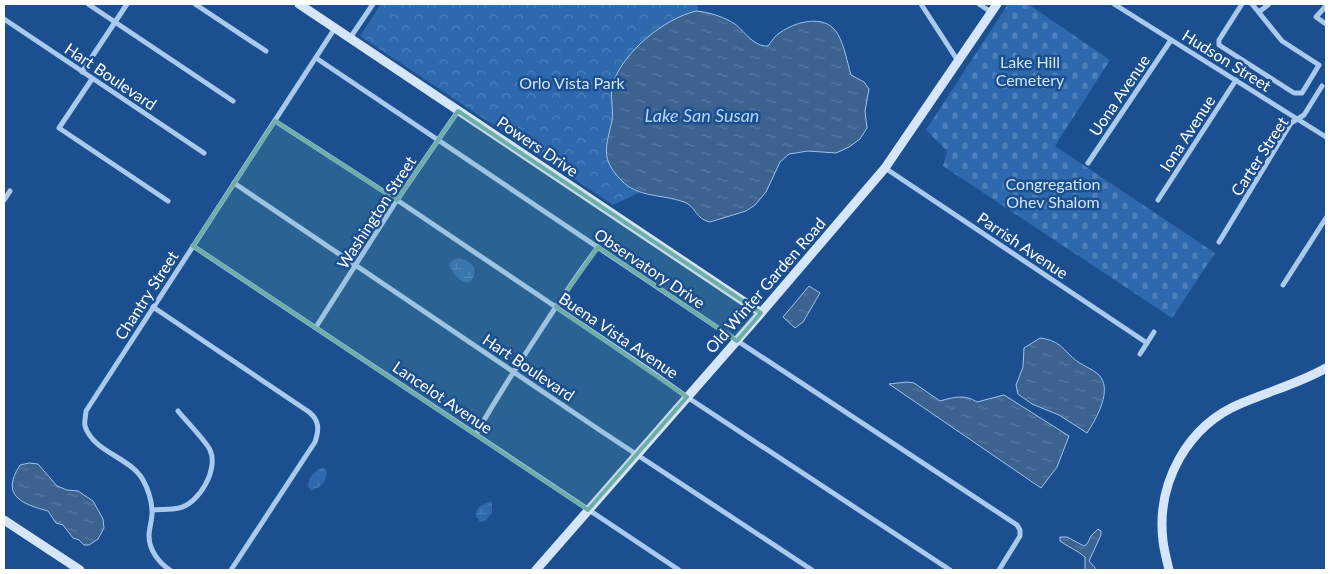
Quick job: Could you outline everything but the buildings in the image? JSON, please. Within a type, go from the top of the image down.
[{"type":"street","points":[[88,4],[233,101]]},
{"type":"street","points":[[82,72],[127,4]]},
{"type":"street","points":[[195,4],[266,51]]},
{"type":"street","points":[[350,38],[373,4]]},
{"type":"street","points":[[920,4],[959,61]]},
{"type":"street","points":[[979,4],[991,12]]},
{"type":"street","name":"Old Winter Garden Road","points":[[536,570],[737,341],[885,168],[997,4]]},
{"type":"street","name":"Hudson Street","points":[[1114,4],[1121,6],[1171,40],[1326,137]]},
{"type":"street","points":[[1242,4],[1219,40],[1219,45],[1294,93],[1302,93],[1320,65],[1282,41],[1252,4]]},
{"type":"street","points":[[1259,12],[1270,4]]},
{"type":"street","name":"Powers Drive","points":[[302,5],[761,313]]},
{"type":"street","points":[[1326,6],[1316,17],[1326,24]]},
{"type":"street","name":"Hart Boulevard","points":[[4,19],[204,153]]},
{"type":"street","name":"Chantry Street","points":[[170,570],[157,559],[150,544],[152,510],[148,489],[132,467],[93,440],[85,424],[86,410],[335,28]]},
{"type":"street","name":"Uona Avenue","points":[[1088,163],[1171,40]]},
{"type":"street","name":"Observatory Drive","points":[[316,58],[737,341],[1014,523],[1020,530],[1018,540],[998,570]]},
{"type":"street","points":[[92,79],[59,128],[168,201]]},
{"type":"street","name":"Iona Avenue","points":[[1158,200],[1236,80]]},
{"type":"street","name":"Carter Street","points":[[1219,242],[1291,123],[1304,115],[1322,86]]},
{"type":"street","name":"Washington Street","points":[[316,327],[397,200],[458,111]]},
{"type":"street","name":"Buena Vista Avenue","points":[[275,121],[397,200],[687,397],[950,570]]},
{"type":"street","name":"Parrish Avenue","points":[[885,168],[1147,343]]},
{"type":"street","name":"Hart Boulevard","points":[[234,183],[355,266],[812,570]]},
{"type":"street","points":[[4,200],[10,191]]},
{"type":"street","points":[[1282,285],[1326,218]]},
{"type":"street","name":"Lancelot Avenue","points":[[193,246],[680,570]]},
{"type":"street","points":[[476,434],[492,405],[579,271],[598,247]]},
{"type":"street","points":[[154,307],[315,416],[318,424],[319,431],[315,442],[231,570]]},
{"type":"street","points":[[1140,354],[1154,332]]},
{"type":"street","points":[[1169,570],[1163,541],[1162,519],[1165,499],[1170,479],[1187,446],[1197,433],[1217,416],[1242,402],[1302,380],[1326,368]]},
{"type":"street","points":[[152,510],[178,509],[188,505],[197,497],[211,474],[213,465],[210,450],[178,412]]},
{"type":"street","points":[[5,522],[80,570]]},
{"type":"highlighted area","points":[[458,111],[761,313],[737,341],[598,247],[556,307],[687,397],[588,510],[193,246],[275,121],[397,200]]},
{"type":"green space","name":"Orlo Vista Park","points":[[381,4],[698,4],[696,52],[660,183],[613,205],[360,36]]},
{"type":"green space","name":"Congregation Ohev Shalom","points":[[1008,4],[1028,4],[1110,60],[1055,146],[1215,253],[1172,318],[943,166],[947,151],[926,130]]},
{"type":"green space","points":[[459,258],[474,267],[473,278],[469,283],[459,279],[449,265],[453,260]]},
{"type":"green space","points":[[322,468],[326,469],[327,473],[325,480],[311,491],[308,486],[309,480],[314,473]]},
{"type":"green space","points":[[488,502],[492,502],[492,513],[485,521],[480,522],[476,516],[477,511]]},
{"type":"water","name":"Lake San Susan","points":[[696,11],[731,21],[754,42],[763,46],[768,46],[779,33],[799,23],[814,21],[827,24],[833,28],[839,37],[851,75],[864,82],[869,89],[865,111],[867,128],[860,139],[836,153],[808,151],[789,154],[780,162],[766,192],[755,205],[746,211],[710,222],[701,218],[691,206],[684,202],[643,193],[628,186],[614,172],[607,158],[606,151],[612,120],[612,87],[618,71],[626,59],[647,38],[671,21]]},
{"type":"water","points":[[809,286],[820,293],[803,322],[795,328],[783,317]]},
{"type":"water","points":[[1040,338],[1053,341],[1078,362],[1098,374],[1102,380],[1104,396],[1102,404],[1087,433],[1059,415],[1032,404],[1018,394],[1016,385],[1023,367],[1024,348]]},
{"type":"water","points":[[914,383],[940,401],[964,397],[977,402],[1004,395],[1069,436],[1057,467],[1041,488],[889,384]]},
{"type":"water","points":[[38,464],[57,486],[67,490],[78,491],[93,501],[103,519],[104,528],[98,539],[89,545],[84,545],[79,540],[73,538],[63,525],[56,523],[48,511],[22,502],[17,497],[13,491],[12,484],[14,476],[20,465]]},
{"type":"water","points":[[1098,529],[1101,531],[1101,535],[1089,561],[1097,570],[1085,570],[1085,557],[1060,541],[1060,537],[1067,537],[1084,546]]},
{"type":"park label","name":"Lake Hill Cemetery","points":[[1030,70]]}]
